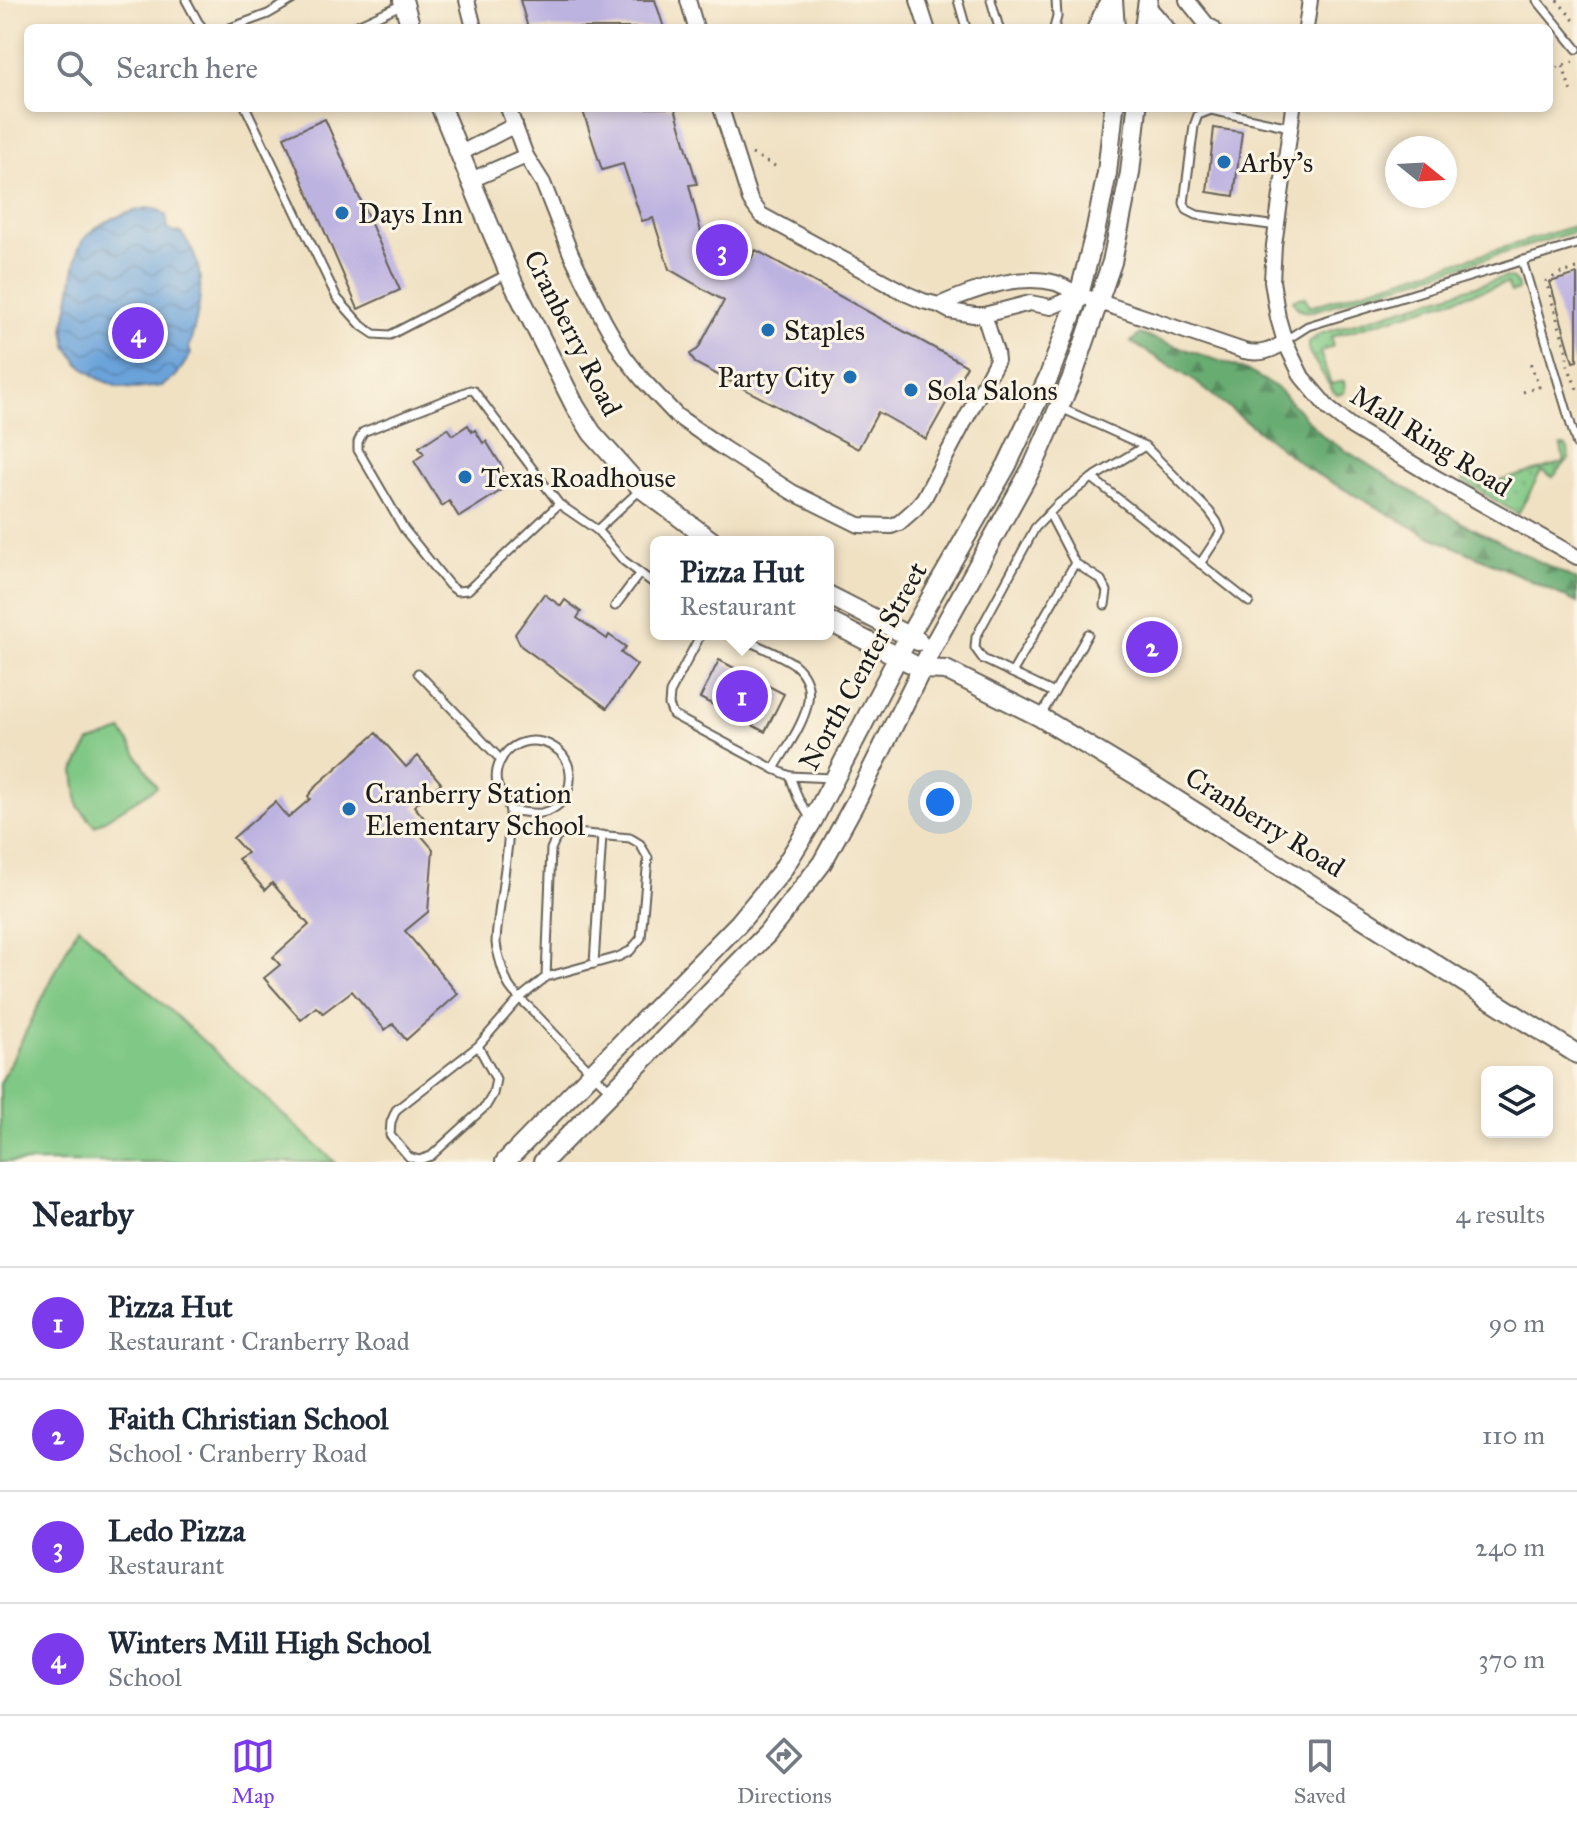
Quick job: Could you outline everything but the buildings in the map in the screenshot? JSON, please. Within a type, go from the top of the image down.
[{"type":"street","points":[[467,0],[473,24]]},
{"type":"street","points":[[688,0],[695,24]]},
{"type":"street","points":[[918,0],[926,24]]},
{"type":"street","points":[[1099,24],[1111,0]]},
{"type":"street","points":[[1111,0],[1114,24]]},
{"type":"street","points":[[1187,0],[1206,24]]},
{"type":"street","points":[[1307,24],[1310,0]]},
{"type":"street","points":[[403,2],[410,24]]},
{"type":"street","points":[[1144,24],[1147,2]]},
{"type":"street","points":[[1147,2],[1164,24]]},
{"type":"street","name":"Cranberry Road","points":[[443,112],[509,273],[583,420],[641,488],[705,536]]},
{"type":"street","points":[[510,112],[526,156],[543,183],[571,254],[604,321],[624,356],[642,379],[677,416],[723,448],[792,492],[859,525],[891,526],[907,518],[924,498],[997,360],[984,315]]},
{"type":"street","points":[[722,112],[750,200],[761,215],[907,294],[950,311],[984,315],[1030,303],[1051,307],[1079,295]]},
{"type":"street","name":"North Center Street","points":[[505,1162],[739,923],[781,872],[812,822],[909,636],[1007,465],[1049,376],[1079,295],[1102,203],[1114,112]]},
{"type":"street","name":"North Center Street","points":[[543,1162],[767,934],[822,863],[932,648],[1034,464],[1060,407],[1112,262],[1125,204],[1137,112]]},
{"type":"street","name":"Mall Ring Road","points":[[1292,112],[1272,281],[1285,342],[1302,377],[1329,409],[1352,427],[1577,557]]},
{"type":"street","points":[[459,154],[515,125]]},
{"type":"street","points":[[471,180],[526,156]]},
{"type":"street","points":[[939,305],[973,290],[1007,283],[1057,283],[1079,295],[1255,354],[1285,342]]},
{"type":"street","points":[[834,598],[932,648],[946,670]]},
{"type":"street","name":"Cranberry Road","points":[[834,624],[922,669],[946,670],[1040,717],[1577,1054]]},
{"type":"lane","points":[[186,0],[200,24]]},
{"type":"lane","points":[[241,24],[268,14],[292,0]]},
{"type":"lane","points":[[958,0],[965,24]]},
{"type":"lane","points":[[991,0],[998,24]]},
{"type":"lane","points":[[1055,24],[1056,0]]},
{"type":"lane","points":[[1537,0],[1577,49]]},
{"type":"lane","points":[[359,24],[403,2]]},
{"type":"lane","points":[[248,112],[337,298],[362,326],[374,334],[390,335],[404,329],[509,273]]},
{"type":"lane","points":[[1206,112],[1198,115],[1194,126],[1184,203],[1187,210],[1197,215],[1277,226]]},
{"type":"lane","points":[[1220,112],[1290,127]]},
{"type":"lane","points":[[1285,342],[1308,326],[1577,244]]},
{"type":"lane","points":[[1522,260],[1577,445]]},
{"type":"lane","points":[[559,504],[468,590],[457,591],[404,529],[358,450],[358,442],[363,432],[474,391],[559,504],[597,530],[624,561],[650,580]]},
{"type":"lane","points":[[1060,407],[1145,446],[1209,511],[1221,532],[1200,564]]},
{"type":"lane","points":[[1054,693],[983,659],[975,648],[976,637],[1035,528],[1058,504],[1092,478],[1145,446]]},
{"type":"lane","points":[[1092,478],[1249,602]]},
{"type":"lane","points":[[597,530],[641,488]]},
{"type":"lane","points":[[1049,513],[1075,563],[1101,580],[1107,591],[1105,605]]},
{"type":"lane","points":[[1012,673],[1075,563]]},
{"type":"lane","points":[[615,606],[640,573]]},
{"type":"lane","points":[[1040,717],[1088,634]]},
{"type":"lane","points":[[698,640],[670,693],[669,705],[673,715],[790,776],[834,778]]},
{"type":"lane","points":[[745,640],[793,663],[805,676],[810,694],[805,715],[774,769]]},
{"type":"lane","points":[[418,673],[501,760]]},
{"type":"lane","points":[[510,811],[543,813],[558,805],[567,794],[571,778],[569,764],[561,752],[542,741],[521,742],[512,747],[498,767],[495,783],[510,811],[496,944],[509,987],[613,1093]]},
{"type":"lane","points":[[790,776],[812,822]]},
{"type":"lane","points":[[478,1046],[496,1079],[486,1106],[431,1156],[419,1160],[409,1157],[390,1135],[396,1110],[478,1046],[520,998],[546,977],[618,957],[630,951],[641,938],[648,858],[640,844],[630,838],[564,832],[556,838],[551,849],[546,977]]},
{"type":"lane","points":[[594,964],[602,835]]},
{"type":"path","points":[[1557,0],[1577,24]]},
{"type":"path","points":[[1553,69],[1573,62]]},
{"type":"path","points":[[1563,66],[1571,92]]},
{"type":"path","points":[[757,156],[777,167]]},
{"type":"path","points":[[1577,269],[1546,281],[1571,377],[1577,389]]},
{"type":"path","points":[[1523,392],[1539,387],[1530,362]]},
{"type":"path","points":[[1568,366],[1574,364]]},
{"type":"green space","points":[[1577,225],[1577,231],[1313,311],[1301,310],[1293,301],[1305,297],[1309,307]]},
{"type":"green space","points":[[1505,277],[1513,279],[1518,290],[1511,292],[1507,283],[1331,337],[1333,346],[1320,352],[1331,384],[1344,381],[1345,391],[1341,394],[1333,391],[1309,352],[1309,342],[1320,334]]},
{"type":"green space","points":[[1140,334],[1246,370],[1276,387],[1324,437],[1466,525],[1577,580],[1577,603],[1427,535],[1309,470],[1193,380],[1131,342]]},
{"type":"green space","points":[[1561,446],[1568,449],[1569,459],[1553,477],[1541,471],[1518,514],[1463,481],[1466,476],[1474,474],[1480,487],[1564,462]]},
{"type":"green space","points":[[122,731],[157,787],[95,826],[78,806],[74,771],[90,742]]},
{"type":"green space","points":[[78,926],[335,1162],[0,1162],[0,1084]]},
{"type":"water","points":[[147,208],[166,215],[168,229],[180,232],[190,246],[196,260],[200,288],[197,318],[189,348],[191,354],[176,376],[162,386],[135,389],[118,387],[99,379],[80,365],[67,346],[64,329],[78,250],[83,241],[106,222]]},
{"type":"place","name":"Arby's","points":[[1224,162]]},
{"type":"place","name":"Days Inn","points":[[342,213]]},
{"type":"place","name":"Ledo Pizza","points":[[722,250]]},
{"type":"place","name":"Staples","points":[[768,330]]},
{"type":"place","name":"Winters Mill High School","points":[[138,333]]},
{"type":"place","name":"Party City","points":[[850,377]]},
{"type":"place","name":"Sola Salons","points":[[911,390]]},
{"type":"place","name":"Texas Roadhouse","points":[[465,477]]},
{"type":"place","name":"Faith Christian School","points":[[1152,647]]},
{"type":"place","name":"Pizza Hut","points":[[742,696]]},
{"type":"place","name":"Cranberry Station Elementary School","points":[[349,809]]}]
